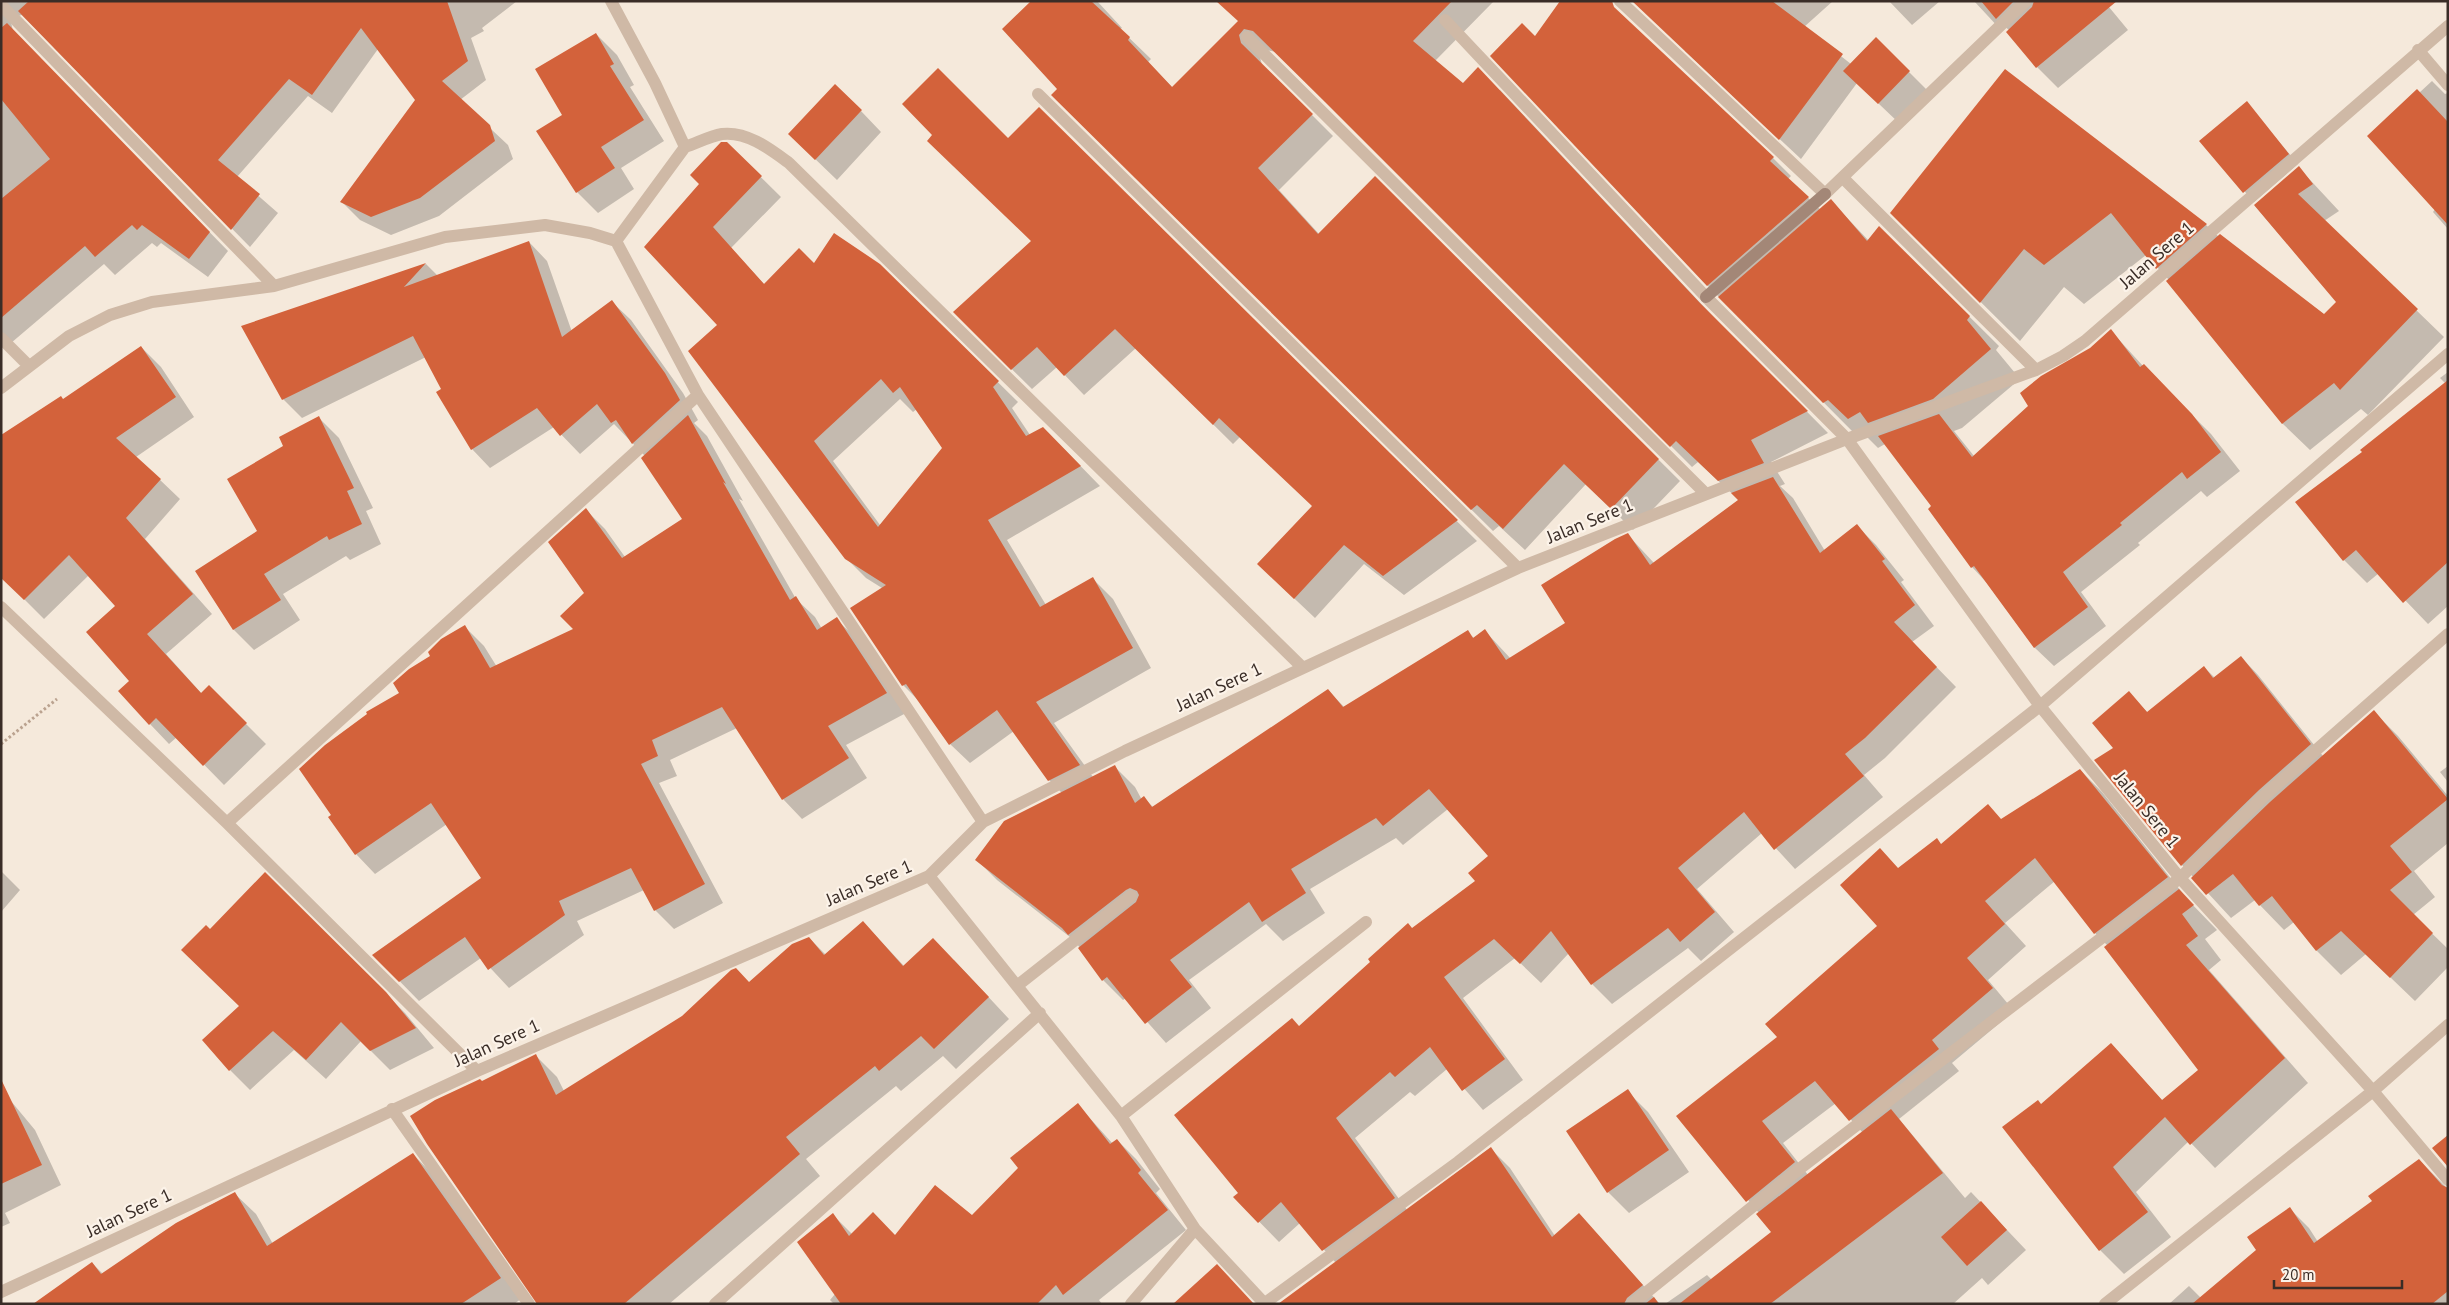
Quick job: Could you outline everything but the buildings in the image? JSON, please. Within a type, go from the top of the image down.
[{"type":"street","points":[[611,1],[655,83],[685,147]]},
{"type":"street","points":[[1620,1],[1825,194]]},
{"type":"street","points":[[1706,297],[1825,194],[2026,1]]},
{"type":"street","points":[[1,5],[274,286]]},
{"type":"street","name":"Jalan Sere 1","points":[[1445,20],[1706,297],[1847,439],[2040,706],[2180,878],[2373,1091],[2448,1180]]},
{"type":"street","name":"Jalan Sere 1","points":[[1,1292],[392,1109],[929,876],[983,822],[1125,751],[1518,568],[1847,439],[2036,370],[2063,356],[2085,341],[2418,50],[2448,26]]},
{"type":"street","points":[[1247,37],[1706,494]]},
{"type":"street","points":[[2418,50],[2448,85]]},
{"type":"street","points":[[1038,94],[1518,568]]},
{"type":"street","points":[[616,241],[685,147],[722,134],[744,136],[765,146],[789,163],[1302,668]]},
{"type":"street","points":[[1842,178],[2036,370]]},
{"type":"street","points":[[1,388],[69,336],[110,314],[152,302],[274,286],[445,237],[545,225],[590,233],[616,241],[698,395],[983,822]]},
{"type":"street","points":[[1,338],[29,366]]},
{"type":"street","points":[[929,876],[1121,1116],[1196,1229],[1265,1303],[1458,1162],[2040,706],[2448,354]]},
{"type":"street","points":[[227,823],[698,395]]},
{"type":"street","points":[[1,607],[227,823],[477,1071]]},
{"type":"street","points":[[1632,1304],[1798,1170],[2180,878],[2264,796],[2448,634]]},
{"type":"street","points":[[1018,985],[1131,896]]},
{"type":"street","points":[[1121,1116],[1366,922]]},
{"type":"street","points":[[715,1304],[1040,1013]]},
{"type":"street","points":[[2105,1304],[2373,1091],[2448,1026]]},
{"type":"street","points":[[392,1109],[529,1304]]},
{"type":"street","points":[[1131,1304],[1196,1229]]},
{"type":"path","points":[[1,744],[78,681]]}]
